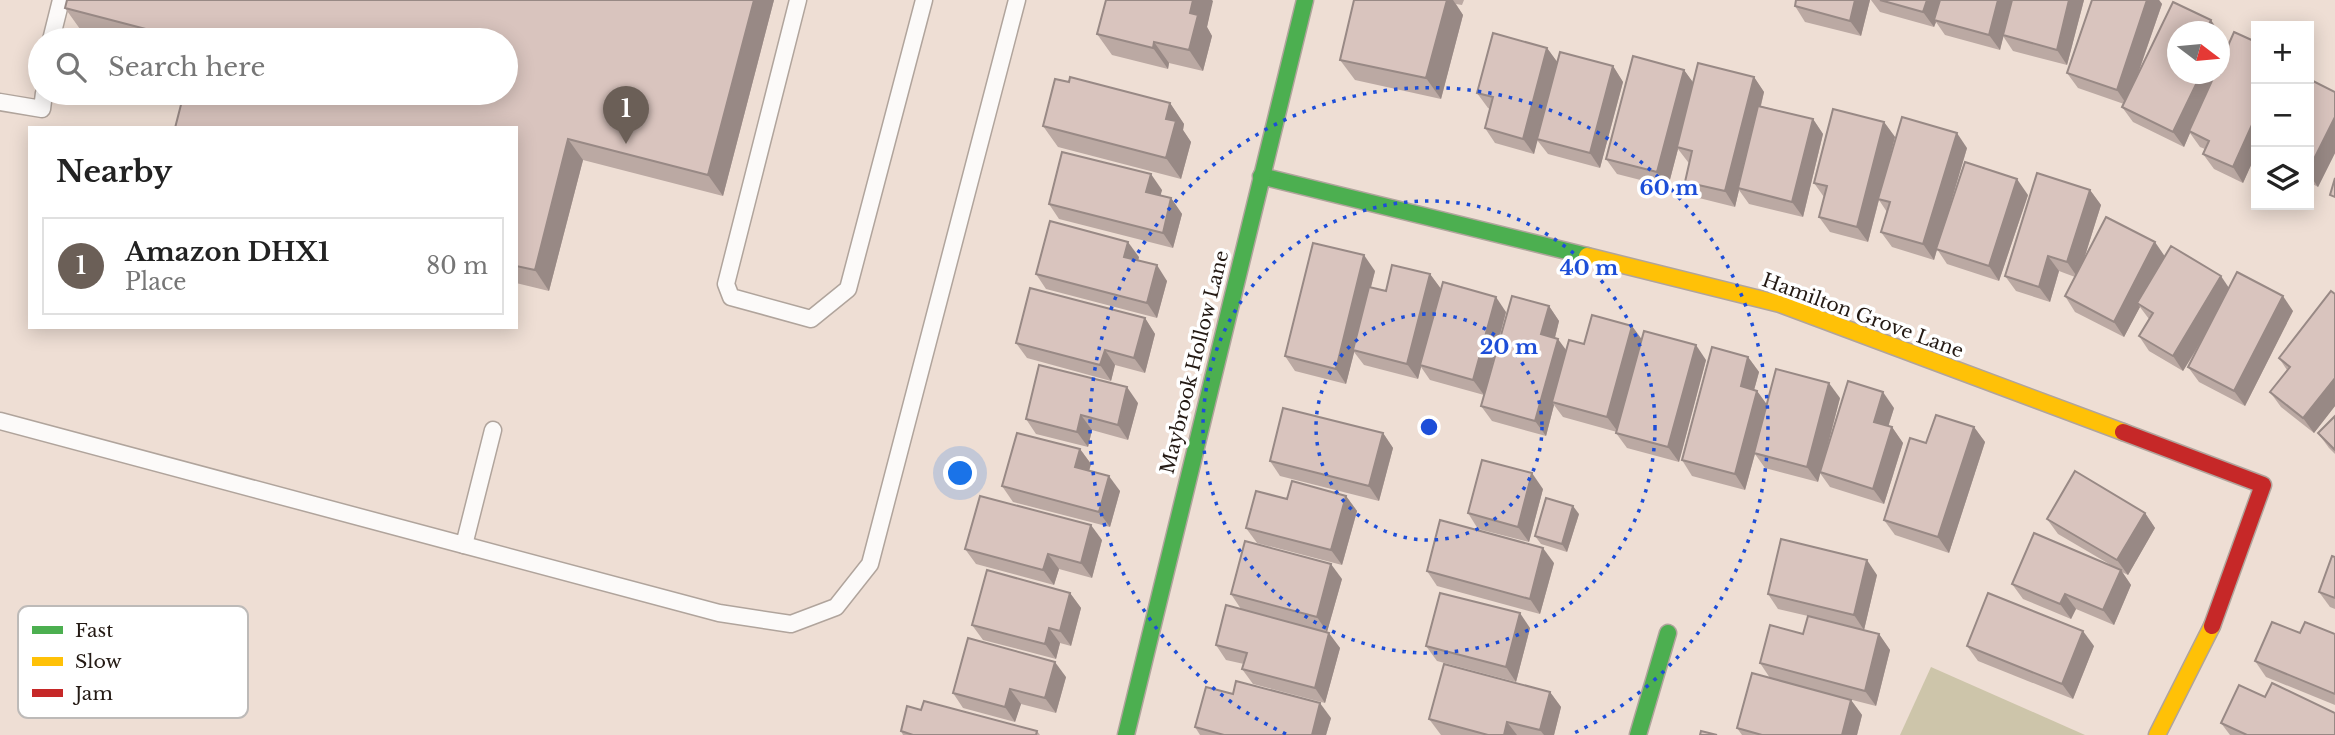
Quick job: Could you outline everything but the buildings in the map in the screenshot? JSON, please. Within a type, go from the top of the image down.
[{"type":"street","name":"Maybrook Hollow Lane","points":[[1126,735],[1305,0]]},
{"type":"street","name":"Hamilton Grove Lane","points":[[1261,176],[1780,304],[2263,485],[2215,619],[2157,735]]},
{"type":"street","points":[[1638,735],[1668,633]]},
{"type":"lane","points":[[54,28],[61,0]]},
{"type":"lane","points":[[798,0],[726,284],[731,297],[811,318],[848,289],[923,0]]},
{"type":"lane","points":[[0,421],[719,613],[791,624],[836,607],[870,564],[1017,0]]},
{"type":"lane","points":[[0,102],[42,109],[42,105]]},
{"type":"lane","points":[[464,545],[493,430]]},
{"type":"shaded area","points":[[1931,667],[2085,735],[1900,735]]},
{"type":"traffic: fast","points":[[1126,735],[1305,0]]},
{"type":"traffic: fast","points":[[1261,176],[1587,256]]},
{"type":"traffic: fast","points":[[1638,735],[1668,633]]},
{"type":"traffic: slow","points":[[1587,256],[1780,304],[2123,432]]},
{"type":"traffic: slow","points":[[2157,735],[2212,626]]},
{"type":"traffic: jam","points":[[2123,432],[2263,485],[2212,626]]},
{"type":"place","name":"Amazon DHX1","points":[[626,144]]}]
